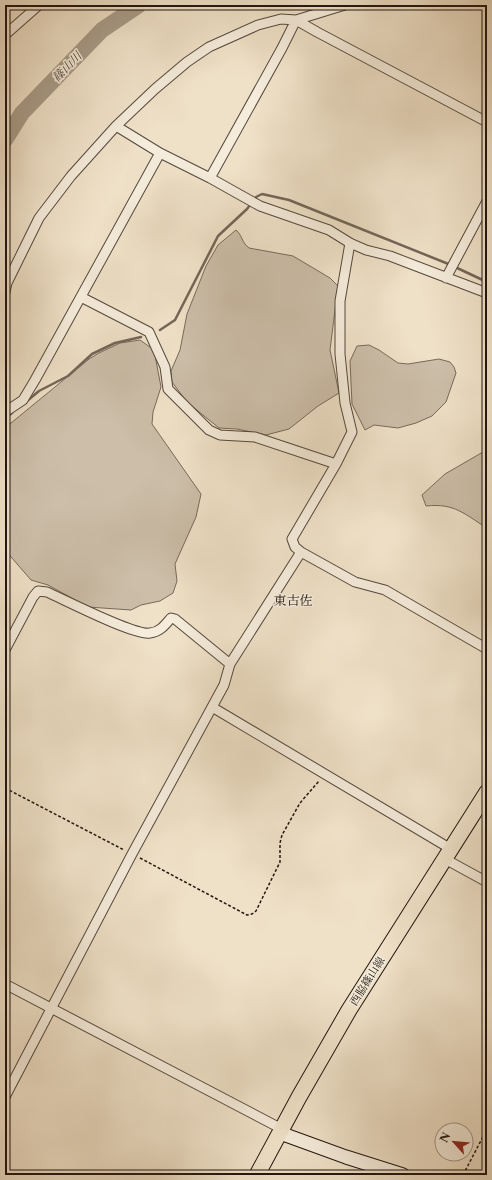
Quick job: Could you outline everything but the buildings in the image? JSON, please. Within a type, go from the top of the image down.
[{"type":"main road","name":"西脇篠山線","points":[[257,1175],[349,1010],[487,792]]},
{"type":"street","points":[[5,35],[39,5]]},
{"type":"street","points":[[5,292],[7,283],[39,218],[71,176],[116,126],[186,62],[209,46],[258,25],[281,19],[296,20],[345,5]]},
{"type":"street","points":[[296,20],[487,122]]},
{"type":"street","points":[[210,178],[296,20]]},
{"type":"street","points":[[116,126],[160,153],[210,178],[260,206],[329,230],[350,243],[366,250],[390,256],[487,293]]},
{"type":"street","points":[[5,412],[23,400],[160,153]]},
{"type":"street","points":[[446,278],[487,201]]},
{"type":"street","points":[[350,243],[340,301],[340,354],[345,403],[352,432],[336,464],[292,539],[295,547],[300,552],[355,582],[385,590],[487,649]]},
{"type":"street","points":[[81,297],[148,332],[165,367],[168,389],[209,430],[220,435],[255,437],[336,464]]},
{"type":"street","points":[[5,1097],[132,854],[224,685],[230,664],[300,552]]},
{"type":"street","points":[[5,650],[33,597],[38,591],[47,592],[128,629],[148,634],[160,630],[172,618],[230,664]]},
{"type":"street","points":[[212,707],[324,775],[448,854],[487,882]]},
{"type":"street","points":[[5,984],[281,1131],[346,1157],[403,1175]]},
{"type":"path","points":[[5,788],[247,915],[256,911],[280,862],[280,842],[282,835],[300,803],[324,775]]},
{"type":"path","points":[[463,1175],[487,1130]]},
{"type":"shaded area","points":[[236,230],[249,248],[293,256],[330,278],[338,286],[330,350],[339,393],[318,406],[289,429],[266,435],[237,429],[219,428],[187,402],[172,382],[171,371],[180,350],[187,314],[206,266],[218,245]]},
{"type":"shaded area","points":[[140,340],[154,350],[161,387],[153,412],[152,424],[201,494],[196,517],[175,564],[177,581],[173,593],[160,601],[141,605],[131,610],[88,607],[48,585],[31,580],[5,550],[5,428],[89,359],[120,343]]},
{"type":"shaded area","points":[[369,345],[398,363],[408,364],[439,359],[450,362],[456,373],[446,402],[432,416],[416,423],[398,428],[374,425],[365,430],[352,404],[350,361],[357,346]]},
{"type":"shaded area","points":[[483,452],[487,452],[487,528],[465,514],[452,508],[445,506],[426,506],[422,495],[445,474]]},
{"type":"waterway","points":[[120,5],[125,15]]},
{"type":"waterway","name":"篠山川","points":[[5,140],[22,113],[102,30],[139,5]]},
{"type":"waterway","points":[[160,330],[175,320],[218,236],[247,209],[256,197],[262,194],[289,200],[451,265]]},
{"type":"waterway","points":[[455,267],[487,282]]},
{"type":"waterway","points":[[27,401],[39,391],[68,376],[92,354],[115,343],[141,337]]},
{"type":"waterway","points":[[5,418],[12,413]]},
{"type":"district","name":"東古佐","points":[[293,600]]}]
